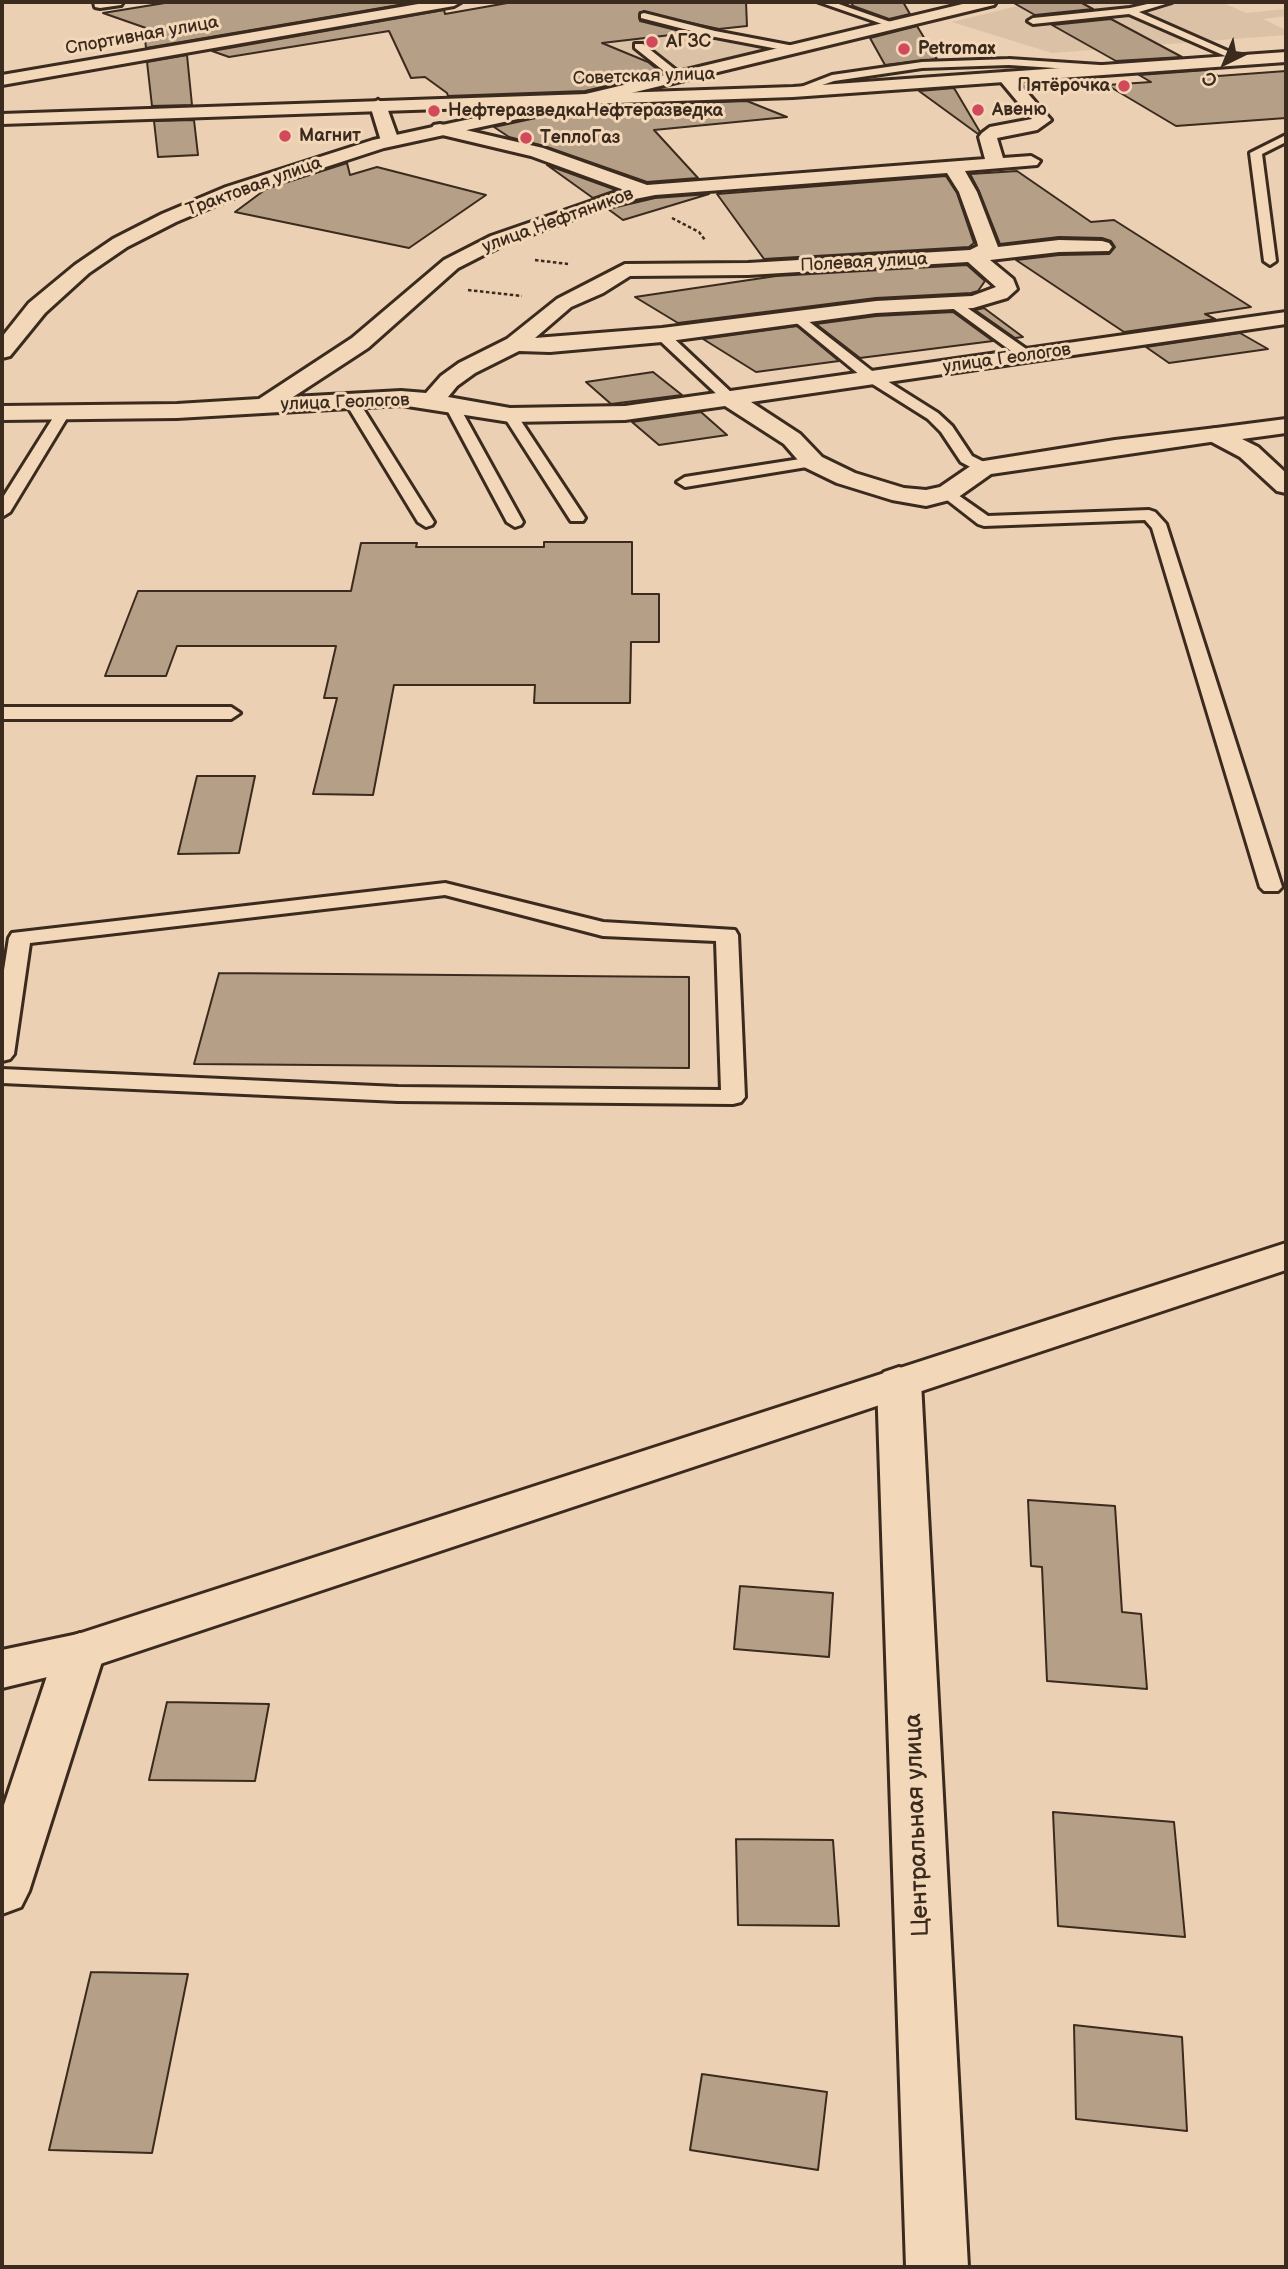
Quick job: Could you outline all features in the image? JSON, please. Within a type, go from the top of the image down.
[{"type":"street","points":[[100,4],[116,2]]},
{"type":"street","name":"Спортивная улица","points":[[2,80],[454,2]]},
{"type":"street","points":[[590,98],[989,2]]},
{"type":"street","name":"Советская улица","points":[[2,119],[793,92],[1286,57]]},
{"type":"street","points":[[996,164],[988,136],[996,131],[1031,126],[1042,120],[1005,77]]},
{"type":"street","name":"Трактовая улица","points":[[2,351],[37,309],[82,269],[120,243],[169,218],[233,191],[390,141],[590,98]]},
{"type":"street","points":[[378,105],[390,141]]},
{"type":"street","points":[[440,129],[537,152],[636,191]]},
{"type":"street","name":"улица Нефтяников","points":[[262,406],[360,343],[451,264],[477,250],[636,191],[1031,161]]},
{"type":"street","points":[[515,344],[550,345],[662,335],[886,307],[956,304],[989,299],[1007,289],[1006,284],[975,256],[988,248],[987,242],[968,192],[953,167]]},
{"type":"street","name":"Полевая улица","points":[[625,270],[724,269],[975,256],[1059,246],[1102,247]]},
{"type":"street","points":[[442,403],[449,382],[467,368],[515,344],[564,303],[596,289],[625,270]]},
{"type":"street","name":"улица Геологов","points":[[2,413],[262,406],[401,398],[510,415],[584,416],[625,413],[1286,318]]},
{"type":"street","points":[[728,397],[792,439],[813,462],[846,478],[901,495],[926,498],[948,493],[984,468],[1115,447],[1286,426]]},
{"type":"street","points":[[1216,435],[1249,452],[1286,486]]},
{"type":"street","points":[[2,1669],[80,1652],[1286,1256]]},
{"type":"street","name":"Центральная улица","points":[[899,1382],[937,2267]]},
{"type":"street","points":[[2,1891],[80,1652]]},
{"type":"lane","points":[[824,2],[894,25]]},
{"type":"lane","points":[[1032,21],[1130,11],[1167,2]]},
{"type":"lane","points":[[1130,11],[1243,60]]},
{"type":"lane","points":[[644,16],[715,34],[794,49]]},
{"type":"lane","points":[[639,46],[678,76]]},
{"type":"lane","points":[[793,92],[832,78],[932,64],[1009,62],[1119,69]]},
{"type":"lane","points":[[1270,261],[1272,227],[1256,153],[1285,138]]},
{"type":"lane","points":[[956,304],[1027,356]]},
{"type":"lane","points":[[798,317],[871,377],[933,416],[947,429],[966,459],[984,468]]},
{"type":"lane","points":[[662,335],[728,397]]},
{"type":"lane","points":[[352,402],[426,522]]},
{"type":"lane","points":[[442,403],[515,522]]},
{"type":"lane","points":[[2,512],[63,413]]},
{"type":"lane","points":[[510,415],[577,518]]},
{"type":"lane","points":[[685,482],[813,462]]},
{"type":"lane","points":[[948,493],[985,521],[1149,515],[1160,527],[1271,887]]},
{"type":"lane","points":[[2,713],[230,713]]},
{"type":"lane","points":[[2,1054],[20,938],[445,889],[603,929],[727,935],[733,1097],[398,1094],[2,1076]]},
{"type":"path","points":[[636,191],[634,198],[699,232],[725,264],[724,269]]},
{"type":"path","points":[[477,250],[625,270]]},
{"type":"shaded area","points":[[1034,2],[1221,2],[1246,13],[1286,9],[1286,16],[1263,19],[1286,30],[1286,35],[1052,53],[952,22]]},
{"type":"shaded area","points":[[632,15],[700,38],[776,50],[696,66],[541,83]]},
{"type":"building","points":[[171,2],[416,2],[146,48],[145,39],[166,35],[103,13]]},
{"type":"building","points":[[513,2],[746,2],[747,26],[719,29],[640,12],[640,21],[688,33],[602,43],[648,62],[662,73],[585,91],[448,96],[425,77],[411,78],[389,31],[229,57],[212,51],[444,10],[445,14]]},
{"type":"building","points":[[851,2],[903,2],[910,14],[889,19],[853,6]]},
{"type":"building","points":[[1012,2],[1080,2],[1093,9],[1035,15]]},
{"type":"building","points":[[1111,19],[1182,57],[1116,61],[1052,25]]},
{"type":"building","points":[[917,26],[937,59],[885,65],[870,38]]},
{"type":"building","points":[[187,55],[192,105],[152,106],[147,62]]},
{"type":"building","points":[[1207,70],[1218,76],[1286,71],[1286,118],[1176,126],[1107,85],[1151,82],[1139,75]]},
{"type":"building","points":[[954,88],[980,132],[978,134],[919,91]]},
{"type":"building","points":[[747,101],[787,117],[654,130],[698,178],[647,182],[544,146],[509,137],[494,127],[587,107]]},
{"type":"building","points":[[194,120],[198,155],[158,157],[154,121]]},
{"type":"building","points":[[347,163],[350,175],[377,167],[486,195],[409,248],[235,212],[266,189]]},
{"type":"building","points":[[547,165],[616,190],[593,198]]},
{"type":"building","points":[[1017,171],[1091,222],[1114,220],[1251,307],[1205,314],[1215,319],[1124,332],[1016,260],[1059,255],[1109,254],[1115,247],[1111,241],[1102,238],[1059,237],[1000,244],[970,174]]},
{"type":"building","points":[[946,176],[957,193],[974,243],[969,247],[764,259],[717,194]]},
{"type":"building","points":[[709,194],[623,220],[608,209],[655,198]]},
{"type":"building","points":[[967,265],[985,281],[978,291],[971,293],[876,298],[678,323],[635,297],[776,276]]},
{"type":"building","points":[[984,308],[1023,337],[1015,338],[975,310]]},
{"type":"building","points":[[953,312],[993,341],[860,358],[816,324],[876,316]]},
{"type":"building","points":[[797,326],[839,361],[756,372],[703,339]]},
{"type":"building","points":[[1240,333],[1268,349],[1169,363],[1146,347]]},
{"type":"building","points":[[653,372],[682,395],[611,404],[586,382]]},
{"type":"building","points":[[701,412],[727,435],[659,445],[632,422]]},
{"type":"building","points":[[544,542],[632,542],[632,594],[659,594],[659,642],[631,642],[630,703],[534,703],[535,685],[394,685],[373,795],[313,794],[337,698],[324,698],[336,646],[177,646],[166,676],[105,676],[138,591],[351,591],[361,543],[417,543],[416,547],[544,547]]},
{"type":"building","points":[[197,776],[255,776],[239,853],[178,854]]},
{"type":"building","points":[[219,973],[689,977],[689,1068],[194,1064]]},
{"type":"building","points":[[1028,1500],[1115,1506],[1122,1612],[1141,1614],[1147,1689],[1047,1681],[1042,1567],[1031,1566]]},
{"type":"building","points":[[740,1586],[833,1593],[829,1657],[734,1649]]},
{"type":"building","points":[[167,1702],[269,1704],[255,1781],[149,1780]]},
{"type":"building","points":[[1053,1812],[1174,1822],[1185,1937],[1058,1926]]},
{"type":"building","points":[[736,1839],[833,1840],[839,1926],[738,1925]]},
{"type":"building","points":[[91,1972],[188,1974],[152,2153],[49,2150]]},
{"type":"building","points":[[1074,2025],[1182,2037],[1187,2131],[1076,2119]]},
{"type":"building","points":[[702,2074],[827,2092],[818,2170],[690,2150]]},
{"type":"place","name":"АГЗС","points":[[652,42]]},
{"type":"place","name":"Petromax","points":[[904,49]]},
{"type":"place","name":"Пятёрочка","points":[[1124,86]]},
{"type":"place","name":"Авеню","points":[[978,110]]},
{"type":"place","name":"НефтеразведкаНефтеразведка","points":[[434,111]]},
{"type":"place","name":"Магнит","points":[[285,136]]},
{"type":"place","name":"ТеплоГаз","points":[[526,138]]}]
